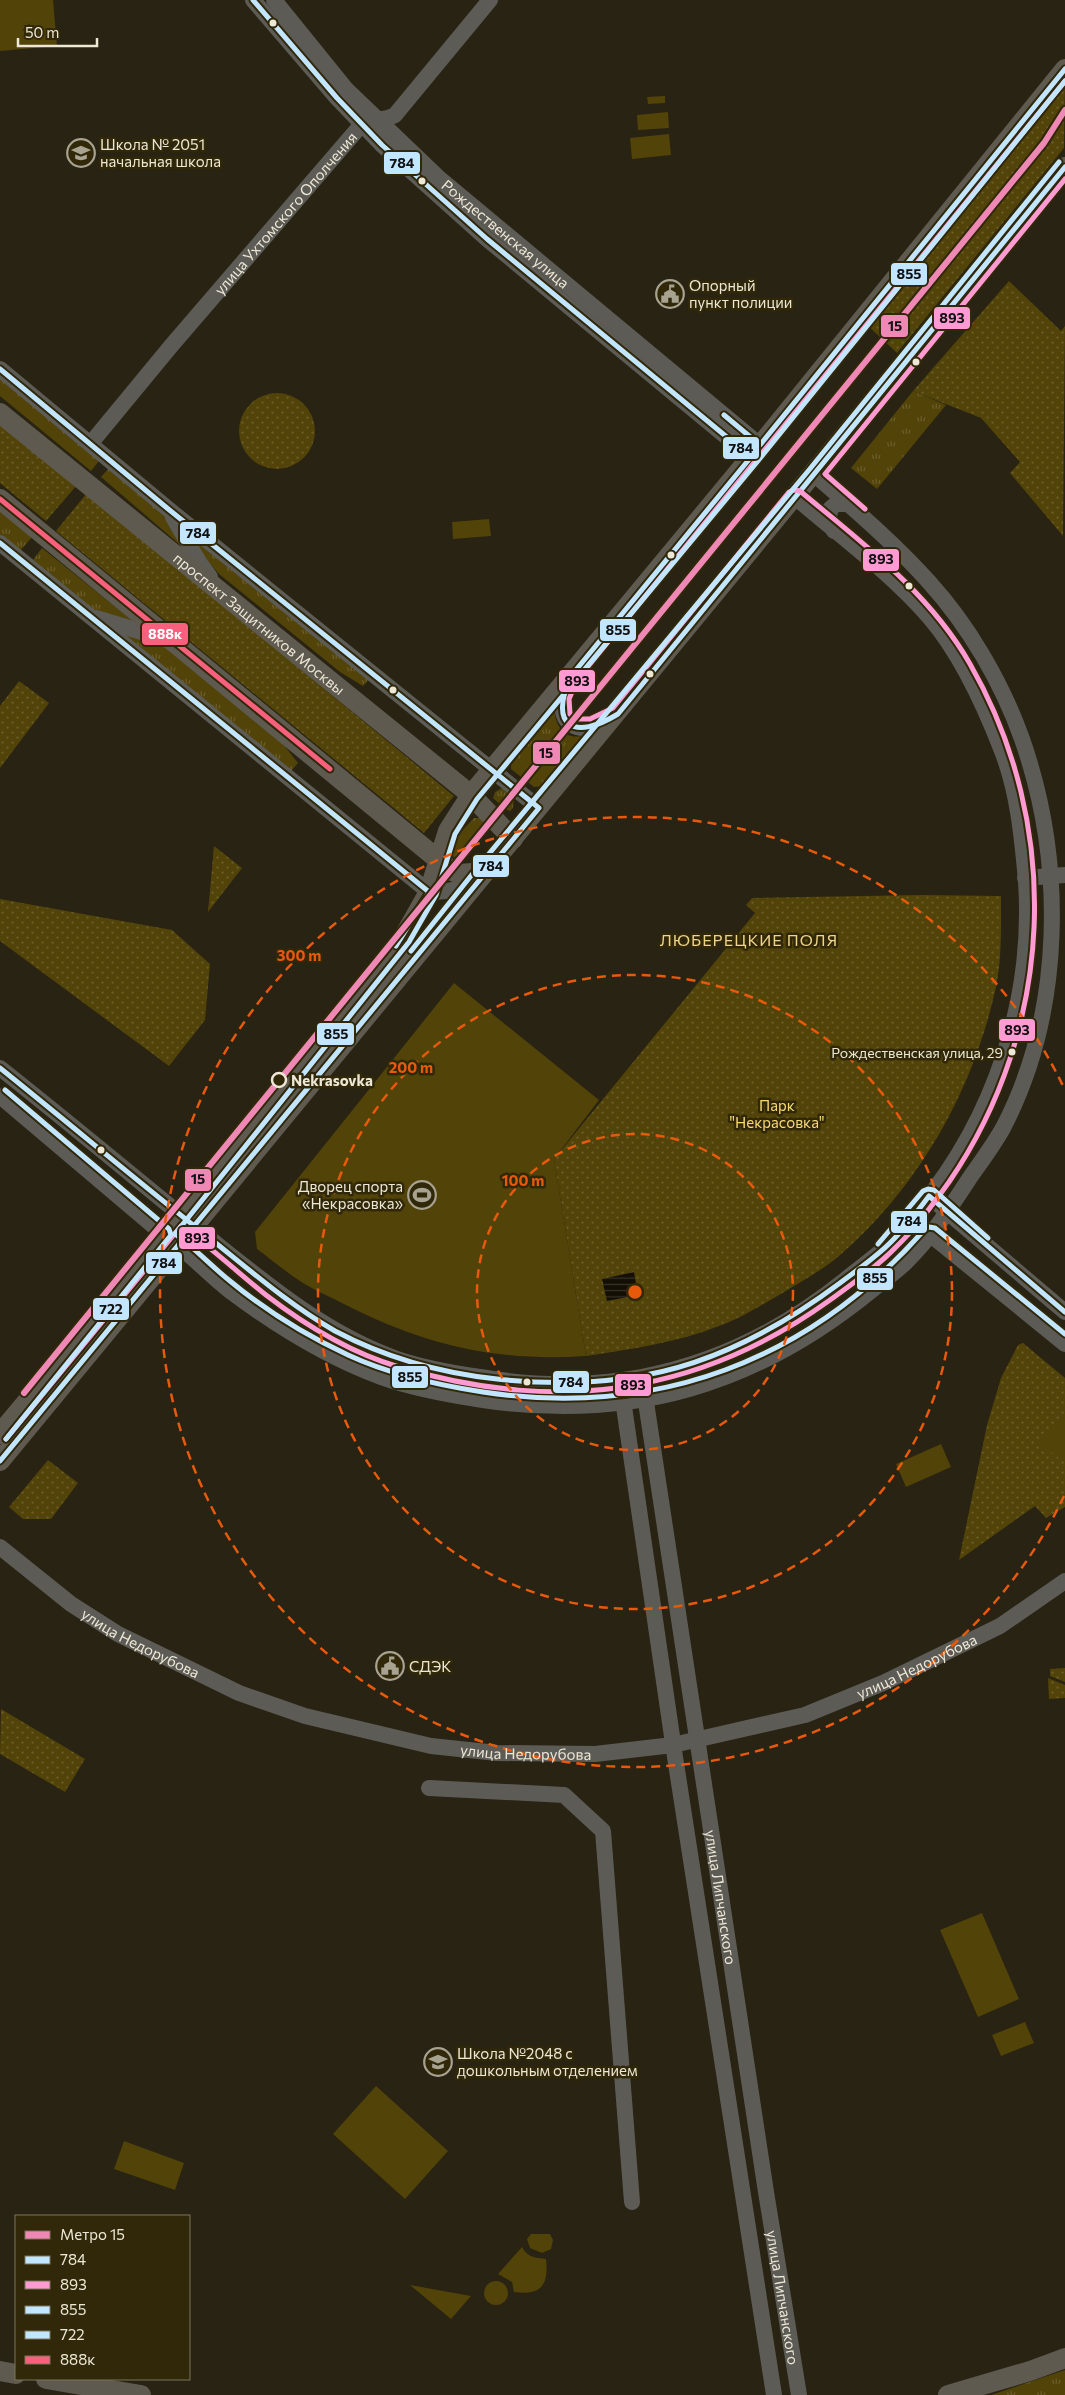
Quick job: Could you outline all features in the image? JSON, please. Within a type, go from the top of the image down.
[{"type":"main road","points":[[0,1461],[403,938],[429,892],[438,858],[448,831],[471,795],[494,771],[1065,68]]},
{"type":"main road","points":[[186,1220],[444,924],[484,872],[618,714],[815,475],[1065,167]]},
{"type":"main road","name":"проспект Защитников Москвы","points":[[0,413],[471,795],[513,839]]},
{"type":"main road","points":[[0,499],[452,871],[460,874],[484,872]]},
{"type":"main road","points":[[0,1434],[171,1240]]},
{"type":"main road","points":[[948,2395],[1030,2371],[1065,2358]]},
{"type":"main road","points":[[0,2371],[15,2374]]},
{"type":"main road","points":[[51,2380],[123,2394]]},
{"type":"street","name":"Рождественская улица","points":[[253,0],[288,43],[362,124],[415,176],[488,239],[755,451]]},
{"type":"street","name":"Рождественская улица","points":[[274,0],[346,89],[440,179],[755,451]]},
{"type":"street","name":"улица Ухтомского Ополчения","points":[[91,443],[171,346],[362,124],[370,120],[379,121],[395,114],[490,0]]},
{"type":"street","points":[[1048,188],[1065,177]]},
{"type":"street","points":[[0,369],[168,508],[539,808]]},
{"type":"street","points":[[0,1096],[230,1291],[265,1316],[343,1361],[391,1380],[428,1390],[510,1404],[562,1406],[645,1400],[685,1391],[738,1374],[784,1352],[844,1314],[907,1262],[947,1212],[1002,1130],[1026,1073],[1040,1024],[1059,899],[1058,876],[1049,854],[1036,784],[1021,736],[999,685],[967,633],[931,584],[849,504],[815,475]]},
{"type":"street","points":[[0,1068],[285,1300],[354,1341],[397,1359],[443,1371],[501,1381],[582,1384],[642,1377],[715,1356],[748,1343],[793,1318],[890,1243],[929,1196],[968,1140],[988,1097],[1010,1040],[1023,976],[1027,934],[1027,901],[1018,808],[1003,753],[976,693],[932,620],[897,583],[795,498]]},
{"type":"street","points":[[834,531],[829,522],[830,509],[836,504],[849,504]]},
{"type":"street","points":[[168,508],[199,562],[225,597]]},
{"type":"street","points":[[2,549],[89,616],[429,892],[460,889],[484,872]]},
{"type":"street","points":[[89,616],[175,642]]},
{"type":"street","points":[[571,676],[562,698],[561,706],[564,719],[569,724],[578,728],[590,728],[606,722],[618,714]]},
{"type":"street","points":[[1025,878],[1058,876]]},
{"type":"street","points":[[1027,901],[1059,899]]},
{"type":"street","points":[[75,1158],[89,1140]]},
{"type":"street","points":[[957,1156],[955,1164],[957,1172],[965,1175],[975,1170]]},
{"type":"street","points":[[929,1196],[1065,1312]]},
{"type":"street","points":[[911,1218],[1065,1344]]},
{"type":"street","points":[[230,1291],[232,1277],[237,1272],[250,1272]]},
{"type":"street","name":"улица Липчанского","points":[[642,1377],[766,2192],[800,2395]]},
{"type":"street","name":"улица Липчанского","points":[[620,1380],[673,1746],[774,2395]]},
{"type":"street","name":"улица Недорубова","points":[[0,1548],[71,1604],[118,1634],[240,1694],[305,1716],[431,1746],[496,1753],[595,1754],[673,1746],[805,1715],[883,1683],[1000,1626],[1065,1580]]},
{"type":"street","points":[[429,1788],[564,1795],[603,1831],[632,2202]]},
{"type":"green space","points":[[0,0],[53,0],[57,46],[0,51]]},
{"type":"green space","points":[[1065,82],[1064,148],[897,353],[865,323]]},
{"type":"green space","points":[[665,96],[665,103],[648,104],[647,97]]},
{"type":"green space","points":[[668,112],[669,128],[638,130],[637,115]]},
{"type":"green space","points":[[669,134],[671,155],[632,159],[630,138]]},
{"type":"green space","points":[[1009,281],[1061,331],[1065,326],[1063,536],[1010,473],[1020,462],[981,418],[913,391]]},
{"type":"green space","points":[[0,374],[102,457],[91,471],[0,396]]},
{"type":"green space","points":[[913,391],[946,405],[877,489],[851,468]]},
{"type":"green space","points":[[277,393],[291,396],[304,404],[312,417],[315,431],[312,445],[304,458],[291,466],[277,469],[263,466],[250,458],[242,445],[239,431],[242,417],[250,404],[263,396]]},
{"type":"green space","points":[[0,422],[77,485],[46,521],[0,483]]},
{"type":"green space","points":[[110,467],[166,513],[186,550],[101,477]]},
{"type":"green space","points":[[87,493],[454,796],[424,833],[56,531]]},
{"type":"green space","points":[[0,509],[33,536],[20,551],[0,535]]},
{"type":"green space","points":[[489,519],[491,536],[453,539],[452,522]]},
{"type":"green space","points":[[191,531],[370,678],[363,686],[340,672],[219,574],[205,558]]},
{"type":"green space","points":[[42,548],[138,625],[94,612],[33,560]]},
{"type":"green space","points":[[109,627],[166,647],[280,740],[298,763],[290,772]]},
{"type":"green space","points":[[19,681],[49,703],[0,768],[0,706]]},
{"type":"green space","points":[[554,711],[557,723],[568,735],[586,735],[544,786],[534,787],[511,769],[511,765]]},
{"type":"green space","points":[[502,788],[514,797],[513,808],[510,811],[493,798],[495,792]]},
{"type":"green space","points":[[474,818],[481,818],[487,825],[487,831],[466,858],[455,858],[450,853],[451,842]]},
{"type":"green space","points":[[214,846],[242,868],[208,912]]},
{"type":"green space","name":"Парк \"Некрасовка\"","points":[[921,895],[1001,896],[1001,930],[996,987],[986,1025],[958,1099],[918,1167],[868,1229],[839,1256],[810,1277],[757,1308],[727,1323],[686,1337],[653,1345],[586,1356],[554,1159],[755,913],[746,905],[752,898]]},
{"type":"green space","points":[[0,899],[172,930],[210,964],[205,1020],[169,1066],[0,941]]},
{"type":"green space","name":"Дворец спорта «Некрасовка»","points":[[454,983],[599,1100],[554,1159],[586,1356],[521,1356],[491,1353],[461,1348],[432,1340],[374,1318],[313,1289],[257,1249],[255,1232]]},
{"type":"green space","points":[[1023,1343],[1065,1378],[1065,1507],[1046,1518],[1035,1506],[959,1560],[987,1425],[1001,1378],[1018,1345]]},
{"type":"green space","points":[[1065,1412],[1065,1452],[1060,1459],[1040,1443]]},
{"type":"green space","points":[[941,1444],[951,1467],[906,1487],[896,1464]]},
{"type":"green space","points":[[48,1460],[78,1483],[51,1519],[23,1519],[9,1507]]},
{"type":"green space","points":[[1065,1668],[1065,1682],[1050,1676],[1050,1669]]},
{"type":"green space","points":[[1048,1678],[1065,1685],[1065,1698],[1049,1699]]},
{"type":"green space","points":[[1,1709],[85,1759],[65,1792],[0,1754]]},
{"type":"green space","points":[[982,1913],[1019,1999],[978,2017],[940,1930]]},
{"type":"green space","points":[[1025,2022],[1034,2043],[1001,2056],[992,2035]]},
{"type":"green space","points":[[376,2086],[448,2151],[405,2199],[333,2134]]},
{"type":"green space","points":[[124,2141],[184,2163],[175,2190],[114,2169]]},
{"type":"green space","points":[[531,2234],[550,2234],[553,2240],[551,2249],[542,2253],[530,2248],[527,2239]]},
{"type":"green space","points":[[522,2247],[529,2255],[546,2259],[547,2268],[541,2287],[531,2292],[523,2293],[514,2292],[512,2282],[498,2274]]},
{"type":"green space","points":[[496,2281],[501,2282],[507,2288],[507,2298],[501,2304],[496,2305],[491,2304],[485,2298],[484,2293],[485,2288],[491,2282]]},
{"type":"green space","points":[[410,2285],[471,2296],[451,2319]]},
{"type":"green space","points":[[1065,2370],[1065,2395],[991,2395]]},
{"type":"shaded area","points":[[634,1272],[638,1295],[607,1301],[602,1279]]},
{"type":"metro line","name":"15","points":[[24,1393],[1044,143],[1065,110]]},
{"type":"transit line","name":"784","points":[[253,0],[337,98],[382,145],[487,239],[751,457],[571,676],[562,707],[564,718],[569,724],[578,727],[589,727],[618,714],[1065,167]]},
{"type":"transit line","name":"784","points":[[724,415],[760,445],[1065,69]]},
{"type":"transit line","name":"893","points":[[6,1439],[181,1226],[281,1306],[329,1337],[363,1354],[399,1367],[458,1382],[488,1387],[549,1392],[610,1389],[640,1384],[691,1371],[740,1352],[786,1329],[864,1275],[889,1254],[924,1216],[949,1182],[984,1122],[1010,1058],[1027,993],[1034,926],[1032,858],[1021,791],[1000,726],[970,664],[953,638],[915,591],[893,570],[800,491],[794,490],[789,492],[613,708],[590,719],[576,719],[570,714],[569,699],[577,680],[1065,81]]},
{"type":"transit line","name":"855","points":[[1065,81],[757,462],[477,799],[455,834],[436,895],[409,942],[175,1234],[243,1292],[287,1322],[333,1348],[397,1374],[483,1392],[547,1398],[609,1396],[669,1387],[726,1370],[780,1345],[831,1314],[880,1275],[929,1227],[935,1228],[1065,1334]]},
{"type":"transit line","name":"855","points":[[411,951],[478,867],[809,470],[1059,162]]},
{"type":"transit line","name":"893","points":[[865,509],[825,474],[1065,179]]},
{"type":"transit line","name":"784","points":[[0,369],[167,508],[539,808],[0,1461]]},
{"type":"transit line","name":"888к","points":[[0,499],[330,769]]},
{"type":"transit line","name":"784","points":[[0,543],[429,892],[396,946]]},
{"type":"transit line","name":"784","points":[[0,1068],[159,1198],[303,1311],[354,1341],[414,1363],[455,1373],[513,1381],[579,1382],[611,1380],[656,1373],[685,1366],[712,1356],[766,1331],[840,1283],[891,1242],[929,1196],[1065,1312]]},
{"type":"transit line","name":"722","points":[[5,1090],[169,1229],[171,1235],[6,1439]]},
{"type":"transit line","name":"855","points":[[878,1244],[923,1191],[928,1189],[934,1190],[988,1238]]},
{"type":"place","name":"Школа № 2051 начальная школа","points":[[81,153]]},
{"type":"place","name":"Опорный пункт полиции","points":[[670,294]]},
{"type":"place","name":"Рождественская улица, 29","points":[[1012,1052]]},
{"type":"place","name":"Nekrasovka","points":[[279,1080]]},
{"type":"place","name":"Дворец спорта «Некрасовка»","points":[[422,1195]]},
{"type":"place","name":"СДЭК","points":[[390,1666]]},
{"type":"place","name":"Школа №2048 с дошкольным отделением","points":[[438,2062]]},
{"type":"district","name":"ЛЮБЕРЕЦКИЕ ПОЛЯ","points":[[749,939]]}]
